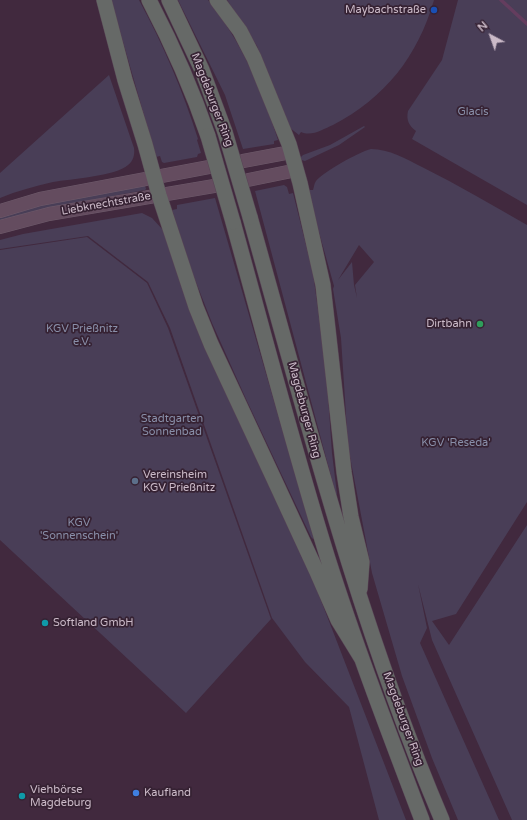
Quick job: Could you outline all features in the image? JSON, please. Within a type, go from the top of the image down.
[{"type":"highway","points":[[104,0],[125,80],[179,260],[211,344],[338,620],[362,659]]},
{"type":"highway","name":"Magdeburger Ring","points":[[149,0],[172,44],[208,136],[297,454],[328,558],[362,659],[422,820]]},
{"type":"highway","name":"Magdeburger Ring","points":[[169,0],[202,70],[226,132],[324,483],[359,596],[411,741],[442,820]]},
{"type":"highway","points":[[217,0],[240,31],[254,58],[285,133],[297,170],[323,285],[344,472],[351,517],[362,562],[359,596]]},
{"type":"main road","points":[[243,161],[291,152]]},
{"type":"main road","name":"Liebknechtstraße","points":[[0,211],[40,199],[209,167]]},
{"type":"main road","points":[[248,180],[297,170]]},
{"type":"main road","name":"Liebknechtstraße","points":[[0,227],[49,214],[214,186]]},
{"type":"green space","points":[[111,0],[139,0],[164,51],[186,103],[201,153],[198,154],[197,157],[164,163],[162,162],[160,156],[156,157]]},
{"type":"green space","points":[[178,0],[208,0],[231,32],[258,84],[265,102],[278,140],[274,141],[274,144],[243,149],[225,95]]},
{"type":"green space","points":[[227,0],[434,0],[419,39],[409,57],[384,88],[352,114],[333,125],[309,134],[301,132],[299,135],[290,128],[284,117],[257,46]]},
{"type":"green space","name":"Glacis","points":[[458,0],[527,0],[527,205],[412,139],[416,131],[412,127],[407,117],[408,111],[442,60]]},
{"type":"green space","points":[[109,75],[134,148],[131,162],[122,169],[114,172],[53,182],[19,191],[0,198],[0,173]]},
{"type":"green space","points":[[364,126],[365,127],[339,145],[305,161],[301,160],[303,155],[330,145]]},
{"type":"green space","name":"KGV 'Reseda'","points":[[371,149],[378,149],[404,158],[462,188],[527,225],[527,502],[456,614],[432,621],[449,645],[527,525],[527,820],[512,820],[432,640],[418,584],[427,628],[420,643],[499,820],[458,820],[432,758],[402,676],[372,573],[348,446],[341,338],[333,289],[334,286],[310,200],[309,190],[313,190],[316,181],[326,173],[358,154]],"holes":[[[359,245],[374,262],[355,285],[357,298],[354,285],[352,262],[338,280]]]},
{"type":"green space","points":[[145,185],[145,190],[38,210],[0,221],[0,216],[30,206]]},
{"type":"green space","points":[[284,185],[287,187],[289,194],[293,193],[313,273],[327,382],[336,495],[255,191]]},
{"type":"green space","points":[[215,198],[314,539],[311,537],[212,323],[190,267],[172,210],[177,209],[177,205]]},
{"type":"green space","points":[[142,213],[152,218],[163,230],[308,567],[406,820],[379,820],[349,707],[305,662],[272,618],[170,328],[148,282],[88,236],[0,249],[0,240],[23,234]]},
{"type":"green space","points":[[87,237],[147,283],[168,328],[271,619],[186,713],[0,540],[0,250]]},
{"type":"waterway","points":[[501,0],[527,24]]},
{"type":"place","name":"Maybachstraße","points":[[434,10]]},
{"type":"place","name":"Dirtbahn","points":[[480,324]]},
{"type":"place","name":"Vereinsheim KGV Prießnitz","points":[[135,481]]},
{"type":"place","name":"Softland GmbH","points":[[45,623]]},
{"type":"place","name":"Kaufland","points":[[136,793]]},
{"type":"place","name":"Viehbörse Magdeburg","points":[[22,796]]},
{"type":"park label","name":"KGV Prießnitz e.V.","points":[[82,335]]},
{"type":"park label","name":"Stadtgarten Sonnenbad","points":[[172,425]]},
{"type":"park label","name":"KGV 'Sonnenschein'","points":[[79,529]]}]
